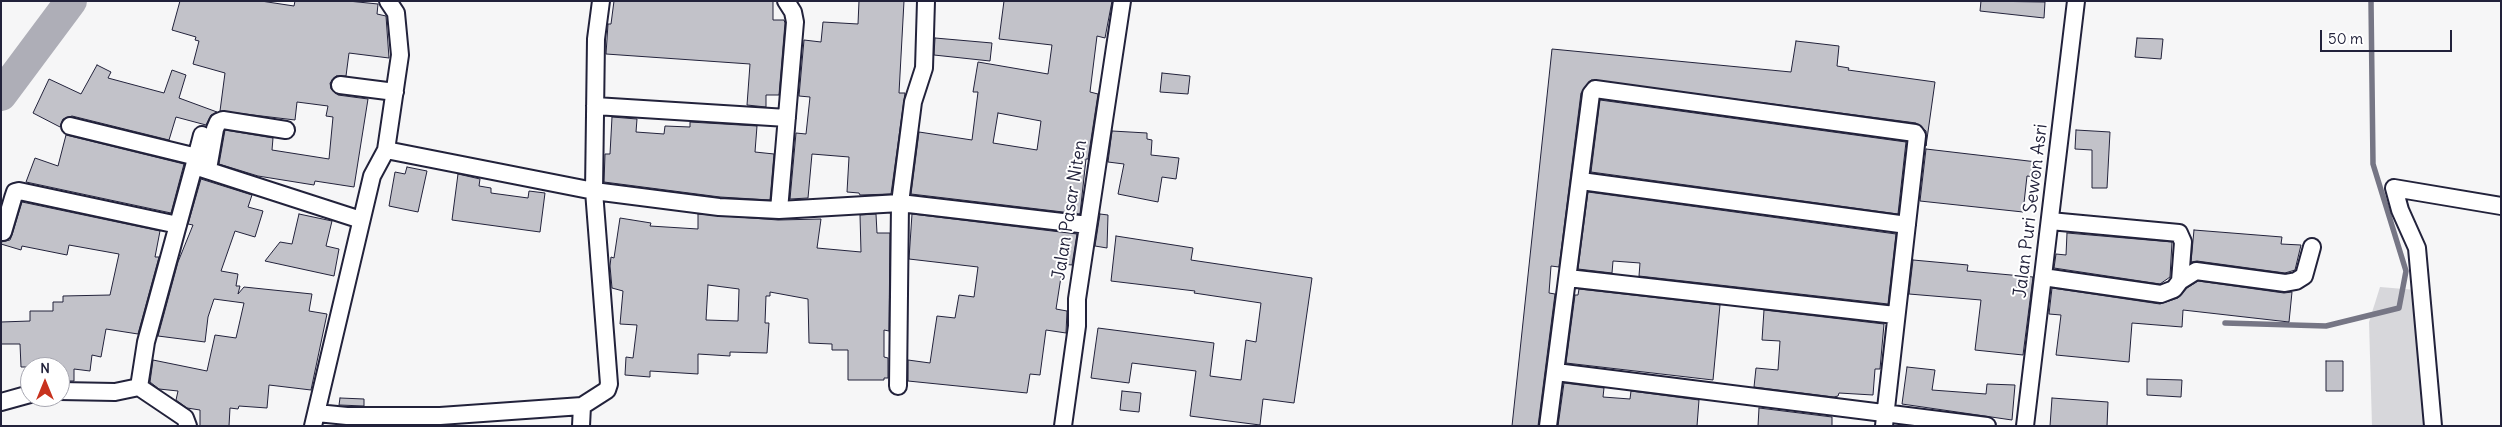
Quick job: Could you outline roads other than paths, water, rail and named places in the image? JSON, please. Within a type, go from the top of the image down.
[{"type":"street","points":[[387,2],[396,13],[399,28],[400,55],[386,150],[372,176],[315,419],[347,416],[383,421],[440,421],[587,402],[607,390],[609,384],[594,191],[596,40],[601,1]]},
{"type":"street","points":[[779,210],[795,22],[793,12],[786,1]]},
{"type":"street","points":[[898,386],[900,203],[913,102],[924,68],[926,1]]},
{"type":"street","name":"Jalan Pasar Niten","points":[[1063,426],[1077,326],[1077,299],[1122,1]]},
{"type":"street","name":"Jalan Puri Sewon Asri","points":[[2025,426],[2076,1]]},
{"type":"street","points":[[340,85],[395,92]]},
{"type":"street","points":[[1548,426],[1591,94],[1595,89],[1914,131],[1916,136],[1885,420]]},
{"type":"street","points":[[596,106],[787,118]]},
{"type":"street","points":[[139,387],[146,342],[178,225],[218,122],[223,120],[286,130]]},
{"type":"street","points":[[70,126],[200,166],[361,221]]},
{"type":"street","points":[[200,166],[202,135]]},
{"type":"street","points":[[386,150],[594,191],[719,207],[779,210],[900,203],[1088,225]]},
{"type":"street","points":[[1581,181],[1906,225]]},
{"type":"street","points":[[2433,426],[2417,248],[2400,210],[2394,188],[2501,206]]},
{"type":"street","points":[[3,232],[15,192],[19,191],[178,225]]},
{"type":"street","points":[[2050,221],[2179,233],[2183,242],[2180,281]]},
{"type":"street","points":[[2043,277],[2161,294],[2174,289],[2180,281],[2196,271],[2285,283],[2296,281],[2304,276],[2312,247]]},
{"type":"street","points":[[1568,278],[1895,315]]},
{"type":"street","points":[[1556,372],[1885,420],[1983,425]]},
{"type":"street","points":[[70,391],[115,392],[139,387],[185,418],[188,426]]},
{"type":"street","points":[[1,402],[20,397]]},
{"type":"street","points":[[582,426],[587,402]]},
{"type":"waterway","points":[[1,95],[71,1]]},
{"type":"waterway","points":[[2225,323],[2326,326],[2399,308],[2406,271],[2373,164],[2371,1]]}]
